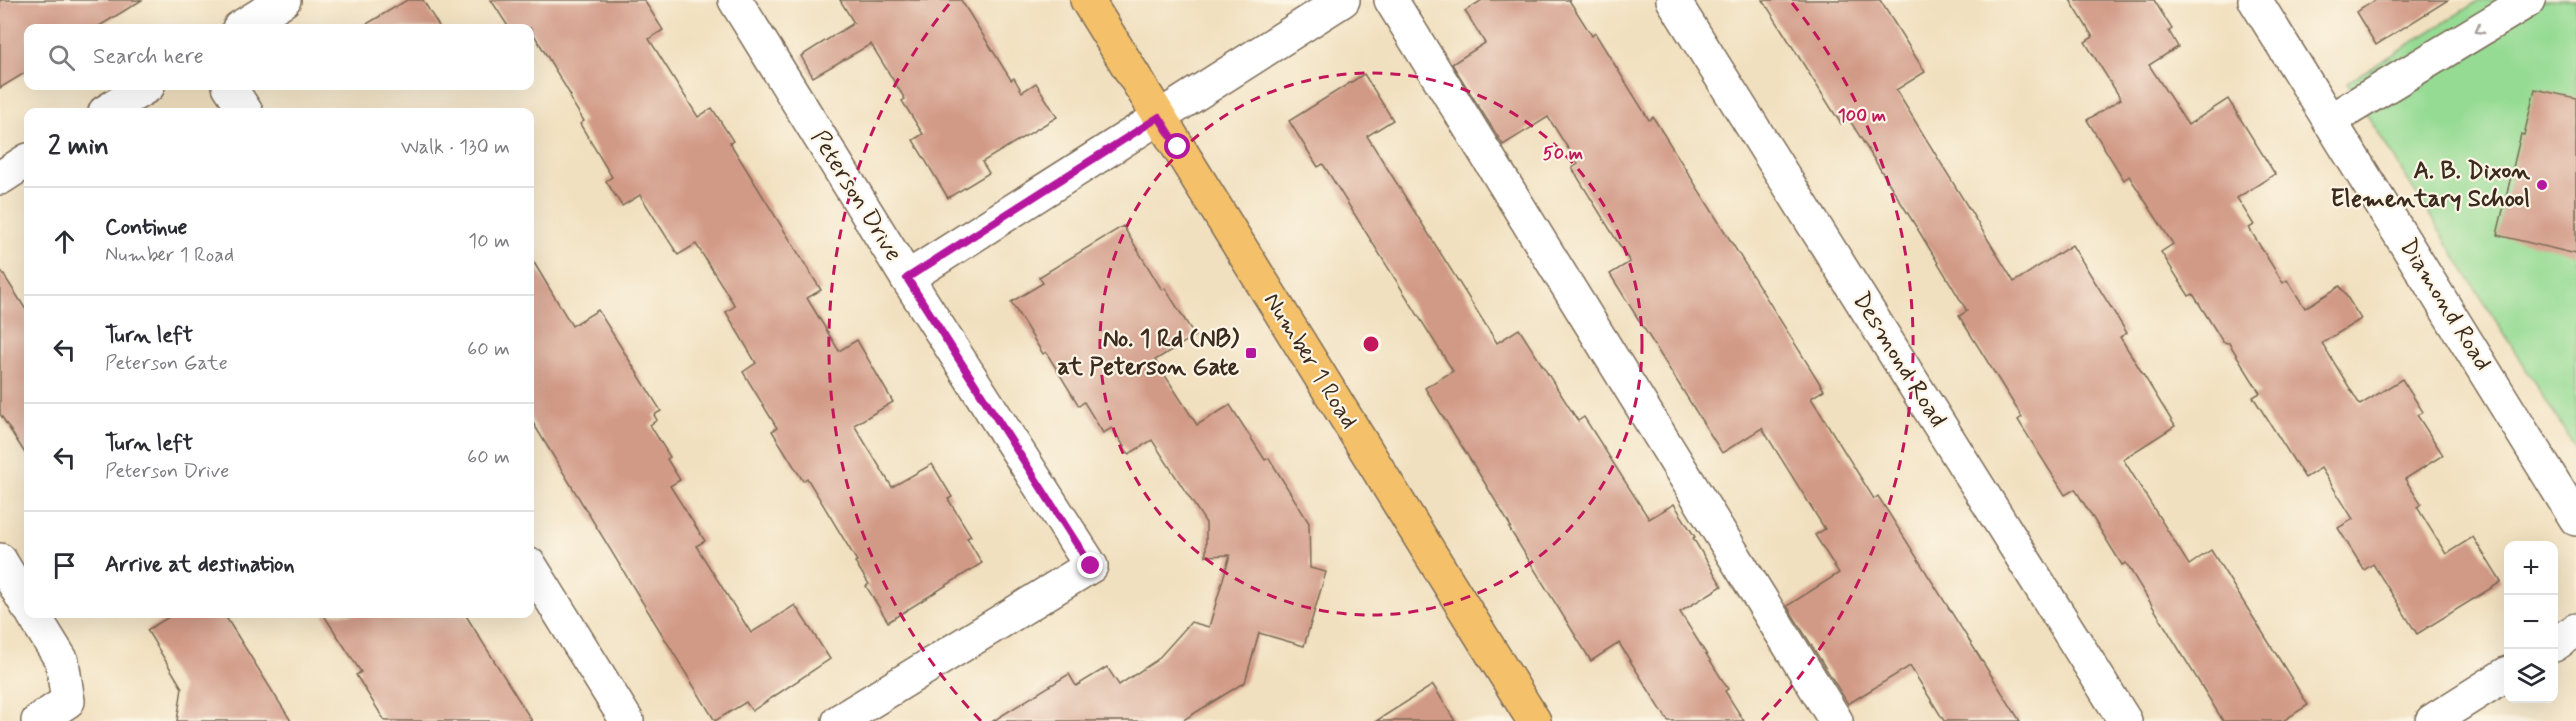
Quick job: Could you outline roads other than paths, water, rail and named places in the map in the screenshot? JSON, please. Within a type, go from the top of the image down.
[{"type":"main road","name":"Number 1 Road","points":[[1086,0],[1534,721]]},
{"type":"street","points":[[245,24],[284,0]]},
{"type":"street","name":"Peterson Drive","points":[[735,0],[907,278],[1091,566],[839,721]]},
{"type":"street","points":[[907,278],[1343,0]]},
{"type":"street","points":[[1391,0],[1836,721]]},
{"type":"street","name":"Desmond Road","points":[[1673,0],[2125,721]]},
{"type":"street","name":"Diamond Road","points":[[2255,0],[2576,519]]},
{"type":"street","points":[[2329,121],[2529,0]]},
{"type":"street","points":[[112,108],[141,90]]},
{"type":"street","points":[[232,90],[243,108]]},
{"type":"street","points":[[0,178],[24,163]]},
{"type":"street","points":[[0,560],[24,600]]},
{"type":"street","points":[[534,571],[627,721]]},
{"type":"street","points":[[35,618],[62,661],[68,701],[38,721]]},
{"type":"street","points":[[2558,642],[2576,630]]},
{"type":"street","points":[[2432,721],[2504,676]]},
{"type":"place","name":"A. B. Dixon Elementary School","points":[[2542,185]]},
{"type":"place","name":"No. 1 Rd (NB) at Peterson Gate","points":[[1251,353]]}]
